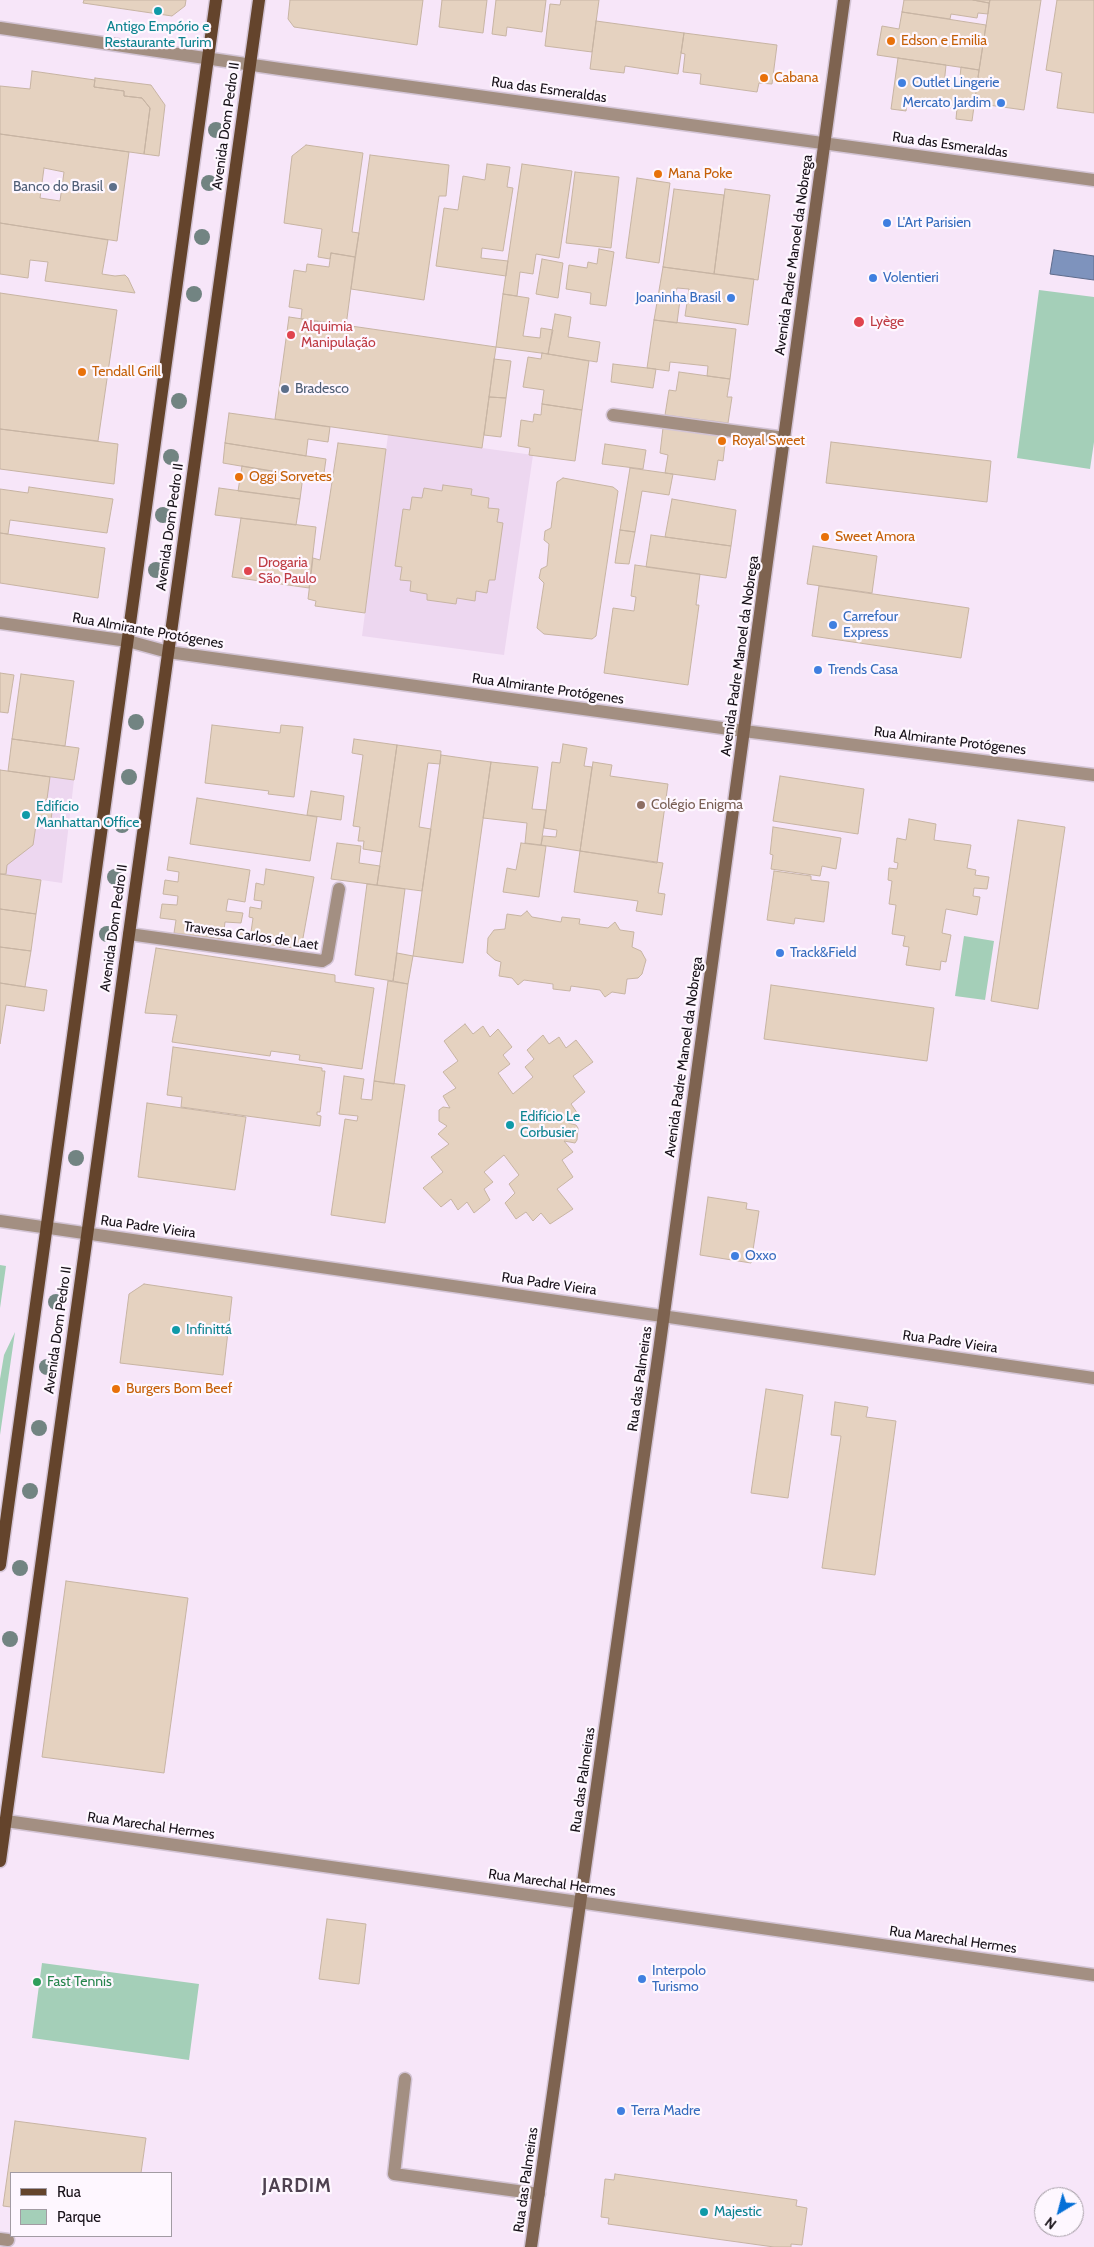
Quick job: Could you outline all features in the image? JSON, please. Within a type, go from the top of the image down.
[{"type":"main road","name":"Avenida Dom Pedro II","points":[[0,1565],[216,0]]},
{"type":"main road","name":"Avenida Dom Pedro II","points":[[0,1861],[259,0]]},
{"type":"main road","name":"Avenida Padre Manoel da Nobrega","points":[[663,1316],[844,0]]},
{"type":"main road","name":"Rua das Palmeiras","points":[[531,2247],[663,1316]]},
{"type":"street","name":"Rua das Esmeraldas","points":[[0,28],[1094,180]]},
{"type":"street","points":[[613,415],[784,438]]},
{"type":"street","name":"Rua Almirante Protógenes","points":[[0,623],[128,641],[168,652],[744,732],[1094,775]]},
{"type":"street","name":"Travessa Carlos de Laet","points":[[129,934],[322,962],[327,958],[339,889]]},
{"type":"street","name":"Rua Padre Vieira","points":[[0,1222],[1094,1378]]},
{"type":"street","name":"Rua Marechal Hermes","points":[[6,1821],[1094,1975]]},
{"type":"street","points":[[405,2079],[394,2174],[539,2194]]},
{"type":"shaded area","points":[[388,435],[533,455],[504,655],[362,636]]},
{"type":"shaded area","points":[[0,770],[74,780],[62,883],[0,874]]},
{"type":"green space","points":[[1039,290],[1094,297],[1094,442],[1090,469],[1017,458]]},
{"type":"green space","points":[[964,936],[994,941],[985,1000],[955,996]]},
{"type":"green space","points":[[0,1265],[6,1266],[0,1308]]},
{"type":"green space","points":[[15,1332],[0,1435],[0,1379],[4,1355]]},
{"type":"green space","points":[[42,1963],[199,1984],[189,2060],[32,2038]]},
{"type":"water","points":[[1054,250],[1094,256],[1094,280],[1050,274]]},
{"type":"building","name":"Antigo Empório e Restaurante Turim","points":[[84,0],[186,0],[185,6],[172,16],[83,3]]},
{"type":"building","points":[[290,0],[423,0],[417,45],[294,27],[288,19]]},
{"type":"building","points":[[442,0],[487,0],[483,33],[439,27]]},
{"type":"building","points":[[496,0],[546,0],[542,32],[507,27],[506,36],[492,34]]},
{"type":"building","points":[[561,0],[599,0],[592,52],[545,46],[550,4],[560,5]]},
{"type":"building","points":[[904,0],[973,0],[989,3],[988,14],[978,13],[977,18],[951,14],[950,19],[902,12]]},
{"type":"building","points":[[973,0],[990,0],[989,3]]},
{"type":"building","points":[[990,0],[1041,0],[1024,110],[974,103]]},
{"type":"building","points":[[1057,0],[1094,0],[1094,113],[1057,108],[1062,73],[1046,70]]},
{"type":"building","points":[[902,12],[986,25],[979,70],[877,55],[882,26],[899,29]]},
{"type":"building","points":[[596,21],[684,33],[678,74],[625,66],[624,73],[590,69]]},
{"type":"building","points":[[684,33],[777,45],[772,84],[759,83],[757,92],[700,84],[701,74],[683,72],[685,54],[681,53]]},
{"type":"building","points":[[898,58],[946,65],[944,85],[959,87],[961,67],[979,70],[972,121],[956,119],[958,97],[955,97],[953,108],[907,102],[906,111],[891,109]]},
{"type":"building","points":[[32,71],[95,80],[94,87],[124,91],[124,96],[142,98],[150,108],[144,154],[0,134],[0,86],[30,89]]},
{"type":"building","points":[[95,78],[151,85],[165,105],[159,156],[144,154],[150,108],[142,98],[124,96],[124,91],[94,87]]},
{"type":"building","points":[[0,134],[129,152],[117,241],[0,223]],"holes":[[[44,168],[64,172],[60,201],[40,198]]]},
{"type":"building","points":[[306,145],[363,153],[352,232],[359,233],[355,257],[331,253],[330,259],[318,257],[322,229],[284,223],[292,156]]},
{"type":"building","points":[[370,155],[449,165],[446,196],[439,196],[424,300],[351,289]]},
{"type":"building","points":[[487,164],[510,167],[507,187],[513,188],[503,251],[482,248],[481,258],[508,261],[506,276],[436,266],[444,208],[458,210],[463,176],[485,180]]},
{"type":"building","points":[[522,164],[572,171],[559,258],[536,254],[533,274],[520,272],[517,296],[503,294]]},
{"type":"building","points":[[575,172],[619,177],[611,248],[566,243]]},
{"type":"building","points":[[637,178],[670,183],[659,263],[626,258]]},
{"type":"building","points":[[674,189],[724,195],[714,274],[663,267]]},
{"type":"building","points":[[725,189],[770,195],[758,280],[714,274]]},
{"type":"building","points":[[0,223],[108,240],[102,274],[125,275],[135,293],[45,281],[48,262],[30,260],[28,278],[0,274]]},
{"type":"building","points":[[599,249],[614,252],[606,306],[590,304],[591,293],[566,289],[569,265],[587,268],[588,262],[597,264]]},
{"type":"building","points":[[331,253],[355,257],[346,326],[301,319],[302,309],[289,307],[294,270],[306,272],[307,264],[329,267]]},
{"type":"building","points":[[542,259],[563,263],[558,298],[536,294]]},
{"type":"building","points":[[663,267],[754,279],[748,325],[685,316],[689,289],[677,288],[675,299],[680,300],[677,323],[654,320]]},
{"type":"building","points":[[0,293],[117,310],[98,441],[0,429]]},
{"type":"building","points":[[503,294],[529,298],[523,336],[540,338],[541,328],[553,330],[548,354],[496,347]]},
{"type":"building","points":[[555,314],[571,317],[568,337],[600,342],[597,362],[548,354]]},
{"type":"building","points":[[289,317],[496,347],[482,448],[275,419]]},
{"type":"building","points":[[654,320],[736,329],[730,379],[707,376],[708,366],[670,362],[669,371],[647,368]]},
{"type":"building","points":[[542,353],[589,361],[582,410],[542,404],[544,390],[523,387],[528,357],[541,359]]},
{"type":"building","points":[[494,359],[511,361],[506,398],[489,397]]},
{"type":"building","points":[[613,364],[656,369],[653,388],[611,382]]},
{"type":"building","points":[[679,372],[730,379],[727,397],[732,397],[728,423],[665,415],[669,390],[676,391]]},
{"type":"building","points":[[489,397],[506,398],[501,437],[484,435]]},
{"type":"building","points":[[542,404],[582,410],[575,461],[529,455],[530,448],[518,446],[521,420],[533,422],[534,414],[541,415]]},
{"type":"building","points":[[229,413],[330,427],[328,442],[308,439],[306,456],[225,443]]},
{"type":"building","points":[[663,428],[726,436],[723,461],[718,460],[715,480],[665,473],[668,455],[660,453]]},
{"type":"building","points":[[0,429],[118,444],[114,484],[0,469]]},
{"type":"building","points":[[831,442],[991,461],[987,502],[826,483]]},
{"type":"building","points":[[225,443],[326,459],[323,480],[223,463]]},
{"type":"building","points":[[338,443],[386,449],[365,613],[315,606],[316,601],[308,599],[313,558],[320,560]]},
{"type":"building","points":[[605,444],[646,450],[643,469],[602,464]]},
{"type":"building","points":[[242,466],[303,476],[300,499],[238,491]]},
{"type":"building","points":[[630,468],[673,474],[669,495],[642,491],[635,532],[620,530]]},
{"type":"building","points":[[563,478],[613,487],[618,491],[596,636],[592,639],[544,634],[537,628],[544,583],[539,578],[541,569],[547,566],[549,544],[544,540],[545,531],[551,528],[557,482]]},
{"type":"building","points":[[443,485],[472,489],[471,495],[489,498],[488,508],[499,509],[497,522],[503,523],[495,580],[489,580],[487,593],[476,591],[475,601],[457,598],[456,604],[427,600],[427,594],[410,591],[411,581],[400,580],[402,567],[395,566],[403,509],[410,510],[412,497],[422,498],[424,488],[442,491]]},
{"type":"building","points":[[29,487],[113,499],[107,533],[10,520],[8,534],[0,533],[0,489],[28,493]]},
{"type":"building","points":[[219,488],[300,499],[296,525],[215,515]]},
{"type":"building","points":[[672,499],[736,510],[731,546],[665,537]]},
{"type":"building","points":[[241,518],[316,527],[309,588],[232,577]]},
{"type":"building","points":[[620,530],[635,532],[629,564],[615,563]]},
{"type":"building","points":[[0,533],[105,548],[98,598],[0,583]]},
{"type":"building","points":[[651,535],[731,546],[726,578],[646,567]]},
{"type":"building","points":[[813,546],[877,556],[872,593],[807,584]]},
{"type":"building","points":[[635,565],[700,574],[696,605],[699,605],[688,685],[604,673],[613,608],[634,611],[636,597],[631,596]]},
{"type":"building","points":[[819,586],[969,608],[961,658],[812,636]]},
{"type":"building","points":[[0,673],[14,675],[8,713],[0,712]]},
{"type":"building","points":[[21,674],[74,681],[65,746],[12,739]]},
{"type":"building","points":[[212,725],[280,733],[281,725],[303,727],[294,797],[268,794],[269,791],[205,783]]},
{"type":"building","points":[[12,739],[79,748],[74,780],[8,771]]},
{"type":"building","points":[[354,739],[397,745],[382,852],[363,849],[364,841],[358,841],[360,827],[353,826],[363,755],[352,753]]},
{"type":"building","points":[[563,744],[587,748],[584,766],[592,767],[580,851],[541,845],[543,836],[556,837],[557,830],[544,828],[552,762],[560,763]]},
{"type":"building","points":[[397,745],[441,751],[440,764],[428,763],[419,827],[431,829],[422,891],[377,885]]},
{"type":"building","points":[[441,755],[491,762],[463,963],[413,956]]},
{"type":"building","points":[[491,762],[538,767],[532,809],[546,810],[541,845],[525,843],[527,823],[483,818]]},
{"type":"building","points":[[593,762],[612,765],[610,776],[668,784],[657,863],[580,851]]},
{"type":"building","name":"Edifício Manhattan Office","points":[[0,770],[50,777],[47,799],[40,805],[53,806],[50,826],[36,825],[33,845],[7,865],[6,874],[0,874]]},
{"type":"building","points":[[780,776],[864,789],[858,834],[773,821]]},
{"type":"building","points":[[311,791],[344,796],[341,820],[307,815]]},
{"type":"building","points":[[197,798],[317,817],[310,861],[190,844]]},
{"type":"building","points":[[909,819],[936,824],[934,840],[971,845],[967,868],[976,870],[975,875],[989,877],[987,889],[974,888],[973,896],[980,897],[977,915],[946,909],[942,933],[951,935],[946,962],[941,961],[940,970],[906,965],[909,947],[903,946],[905,936],[892,934],[896,905],[889,904],[892,881],[888,880],[889,868],[897,869],[898,863],[894,862],[897,838],[906,840]]},
{"type":"building","points":[[1018,820],[1065,827],[1038,1009],[991,1001]]},
{"type":"building","points":[[773,827],[841,838],[836,869],[822,866],[820,876],[771,869],[773,855],[770,854]]},
{"type":"building","points":[[337,843],[361,846],[359,863],[380,866],[377,885],[331,879]]},
{"type":"building","points":[[521,843],[546,846],[539,897],[503,892],[507,868],[516,870]]},
{"type":"building","points":[[580,851],[663,863],[658,893],[665,894],[662,915],[636,911],[638,901],[574,892]]},
{"type":"building","points":[[169,857],[250,870],[245,902],[228,899],[226,911],[243,913],[241,923],[225,922],[223,939],[174,933],[176,920],[160,918],[162,904],[177,905],[178,896],[163,894],[165,880],[178,882],[179,872],[167,870]]},
{"type":"building","points":[[266,869],[314,877],[301,949],[256,943],[256,941],[239,938],[240,931],[251,932],[253,918],[249,917],[250,907],[261,909],[262,901],[254,900],[256,883],[264,885]]},
{"type":"building","points":[[774,871],[811,876],[811,880],[829,882],[824,922],[795,918],[794,924],[767,920]]},
{"type":"building","points":[[0,874],[41,880],[36,914],[0,909]]},
{"type":"building","points":[[367,884],[405,889],[393,981],[355,975]]},
{"type":"building","points":[[0,909],[36,914],[31,951],[0,947]]},
{"type":"building","points":[[527,911],[532,917],[561,922],[562,917],[580,919],[579,924],[608,928],[615,922],[620,930],[634,932],[632,947],[641,951],[646,960],[642,974],[638,978],[627,979],[625,994],[612,992],[605,997],[600,990],[571,986],[570,991],[553,989],[553,984],[524,980],[518,985],[512,978],[499,976],[501,962],[495,960],[487,953],[488,938],[494,930],[505,929],[507,914],[521,916]]},
{"type":"building","points":[[0,947],[31,951],[25,987],[0,983]]},
{"type":"building","points":[[156,948],[335,975],[335,982],[374,988],[362,1069],[299,1060],[300,1055],[271,1051],[270,1056],[172,1042],[177,1015],[145,1013]]},
{"type":"building","points":[[397,953],[413,956],[408,984],[393,981]]},
{"type":"building","points":[[388,981],[408,984],[394,1084],[374,1081]]},
{"type":"building","points":[[0,983],[47,990],[44,1011],[6,1005],[0,1044]]},
{"type":"building","points":[[771,985],[934,1008],[927,1061],[764,1039]]},
{"type":"building","name":"Edifício Le Corbusier","points":[[465,1024],[473,1034],[483,1026],[490,1037],[498,1029],[512,1047],[503,1055],[510,1064],[498,1073],[513,1094],[533,1077],[525,1067],[534,1059],[527,1050],[543,1035],[549,1044],[559,1037],[566,1048],[576,1040],[593,1062],[573,1076],[585,1092],[571,1104],[578,1114],[568,1123],[576,1125],[578,1128],[577,1140],[575,1143],[564,1141],[573,1152],[562,1160],[573,1177],[557,1189],[573,1209],[550,1224],[541,1213],[533,1221],[526,1212],[516,1219],[505,1203],[515,1193],[509,1184],[519,1175],[504,1155],[484,1172],[493,1182],[484,1189],[490,1200],[474,1213],[467,1202],[458,1210],[451,1199],[441,1207],[423,1188],[443,1172],[431,1157],[449,1144],[438,1134],[447,1126],[439,1121],[439,1110],[443,1107],[450,1108],[443,1096],[456,1088],[443,1072],[458,1061],[444,1041]]},
{"type":"building","points":[[173,1047],[322,1068],[322,1071],[325,1071],[320,1112],[317,1112],[317,1115],[321,1116],[320,1126],[181,1107],[182,1097],[167,1095]]},
{"type":"building","points":[[344,1076],[364,1079],[361,1099],[372,1100],[374,1081],[405,1085],[385,1223],[331,1215],[345,1119],[357,1121],[358,1116],[339,1114]]},
{"type":"building","points":[[147,1103],[246,1117],[235,1190],[138,1177]]},
{"type":"building","points":[[708,1197],[747,1203],[746,1209],[759,1211],[751,1263],[700,1255]]},
{"type":"building","name":"Infinittá","points":[[144,1284],[232,1297],[223,1375],[120,1363],[129,1294]]},
{"type":"building","points":[[766,1389],[803,1395],[788,1498],[751,1493]]},
{"type":"building","points":[[835,1402],[868,1407],[866,1417],[896,1421],[875,1575],[822,1568],[841,1436],[831,1435]]},
{"type":"building","points":[[66,1581],[188,1598],[164,1773],[42,1757]]},
{"type":"building","points":[[327,1919],[366,1924],[359,1984],[319,1979]]},
{"type":"building","points":[[15,2121],[146,2138],[141,2172],[10,2172],[10,2207],[3,2206]]},
{"type":"building","name":"Majestic","points":[[615,2174],[797,2200],[796,2206],[807,2208],[802,2245],[791,2244],[791,2247],[774,2247],[608,2224],[609,2218],[601,2217],[605,2179],[614,2180]]},
{"type":"place","name":"Antigo Empório e Restaurante Turim","points":[[158,11]]},
{"type":"place","name":"Edson e Emilia","points":[[891,41]]},
{"type":"place","name":"Cabana","points":[[764,78]]},
{"type":"place","name":"Outlet Lingerie","points":[[902,83]]},
{"type":"place","name":"Mercato Jardim","points":[[1001,103]]},
{"type":"place","name":"Mana Poke","points":[[658,174]]},
{"type":"place","name":"Banco do Brasil","points":[[113,187]]},
{"type":"place","name":"L'Art Parisien","points":[[887,223]]},
{"type":"place","name":"Volentieri","points":[[873,278]]},
{"type":"place","name":"Joaninha Brasil","points":[[731,298]]},
{"type":"place","name":"Lyège","points":[[859,322]]},
{"type":"place","name":"Alquimia Manipulação","points":[[291,335]]},
{"type":"place","name":"Tendall Grill","points":[[82,372]]},
{"type":"place","name":"Bradesco","points":[[285,389]]},
{"type":"place","name":"Royal Sweet","points":[[722,441]]},
{"type":"place","name":"Oggi Sorvetes","points":[[239,477]]},
{"type":"place","name":"Sweet Amora","points":[[825,537]]},
{"type":"place","name":"Drogaria São Paulo","points":[[248,571]]},
{"type":"place","name":"Carrefour Express","points":[[833,625]]},
{"type":"place","name":"Trends Casa","points":[[818,670]]},
{"type":"place","name":"Colégio Enigma","points":[[641,805]]},
{"type":"place","name":"Edifício Manhattan Office","points":[[26,815]]},
{"type":"place","name":"Track&Field","points":[[780,953]]},
{"type":"place","name":"Edifício Le Corbusier","points":[[510,1125]]},
{"type":"place","name":"Oxxo","points":[[735,1256]]},
{"type":"place","name":"Infinittá","points":[[176,1330]]},
{"type":"place","name":"Burgers Bom Beef","points":[[116,1389]]},
{"type":"place","name":"Interpolo Turismo","points":[[642,1979]]},
{"type":"place","name":"Fast Tennis","points":[[37,1982]]},
{"type":"place","name":"Terra Madre","points":[[621,2111]]},
{"type":"place","name":"Majestic","points":[[704,2212]]},
{"type":"district","name":"JARDIM","points":[[297,2186]]}]
